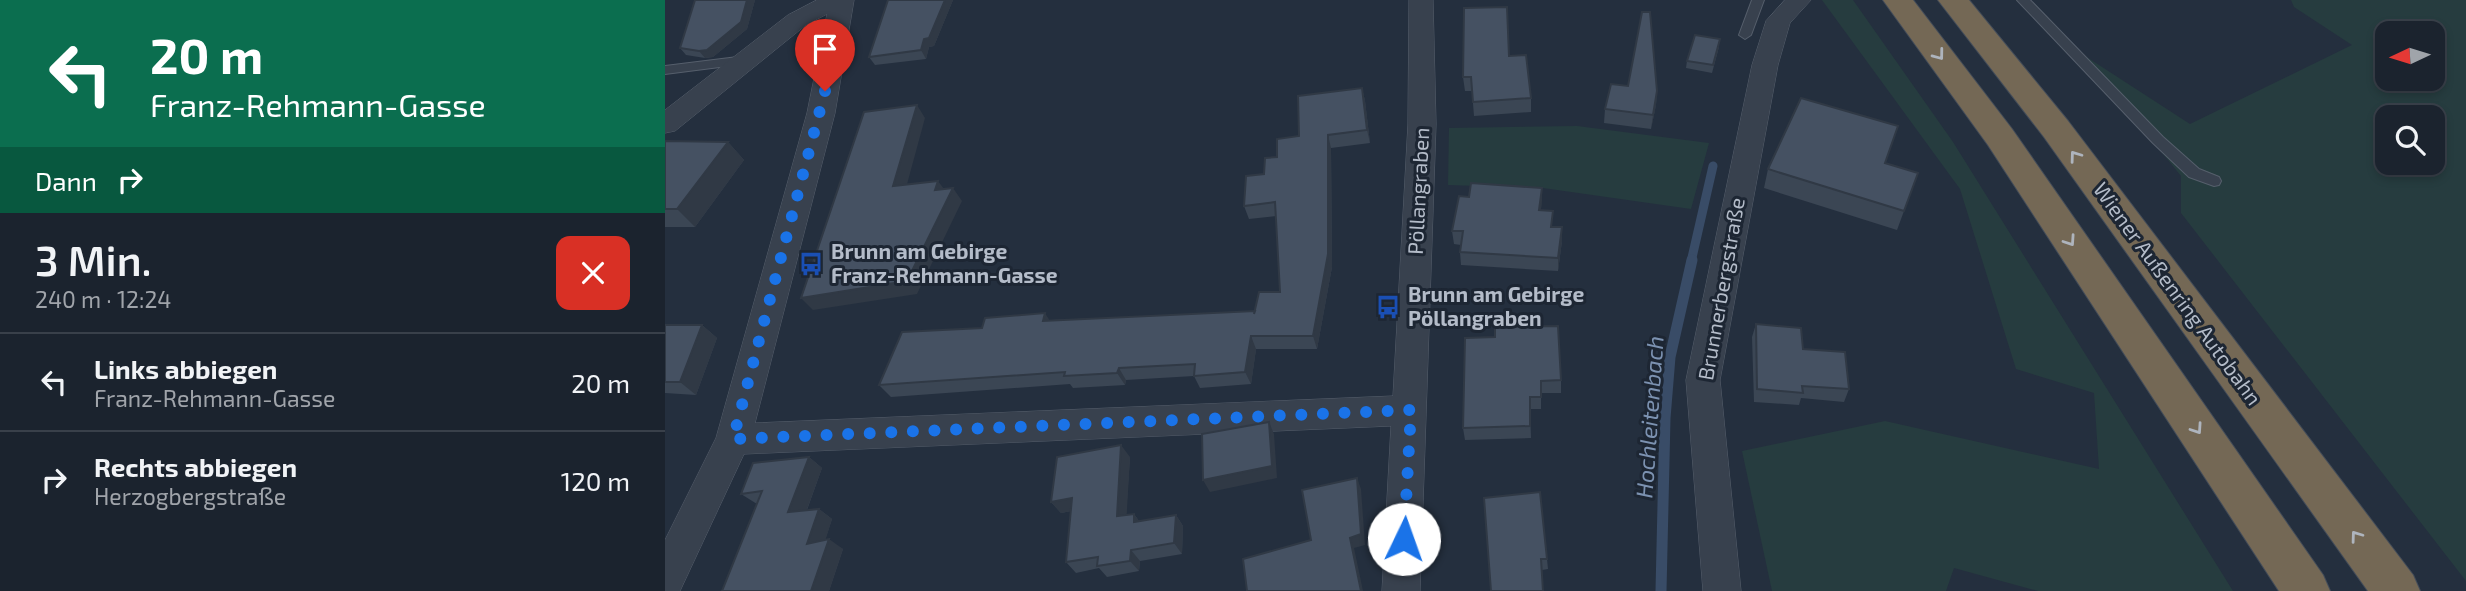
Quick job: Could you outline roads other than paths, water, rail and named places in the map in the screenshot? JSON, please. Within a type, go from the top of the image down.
[{"type":"highway","points":[[1898,0],[2000,137],[2306,591]]},
{"type":"highway","name":"Wiener Außenring Autobahn","points":[[1953,0],[2056,129],[2396,591]]},
{"type":"street","points":[[665,124],[797,20],[836,0]]},
{"type":"street","points":[[665,580],[733,439],[821,113],[842,0]]},
{"type":"street","name":"Pöllangraben","points":[[1401,591],[1422,124],[1422,0]]},
{"type":"street","name":"Brunnerbergstraße","points":[[1722,591],[1703,380],[1765,65],[1778,20],[1799,0]]},
{"type":"street","points":[[733,439],[1411,410]]},
{"type":"lane","points":[[1745,35],[1758,0]]},
{"type":"lane","points":[[2022,0],[2158,140],[2194,173],[2214,181]]},
{"type":"lane","points":[[665,70],[745,60]]},
{"type":"waterway","name":"Hochleitenbach","points":[[1691,262],[1713,166]]},
{"type":"waterway","name":"Hochleitenbach","points":[[1661,591],[1665,418],[1670,357],[1692,260]]},
{"type":"place","name":"Brunn am Gebirge Franz-Rehmann-Gasse","points":[[811,264]]},
{"type":"place","name":"Brunn am Gebirge Pöllangraben","points":[[1388,307]]}]
